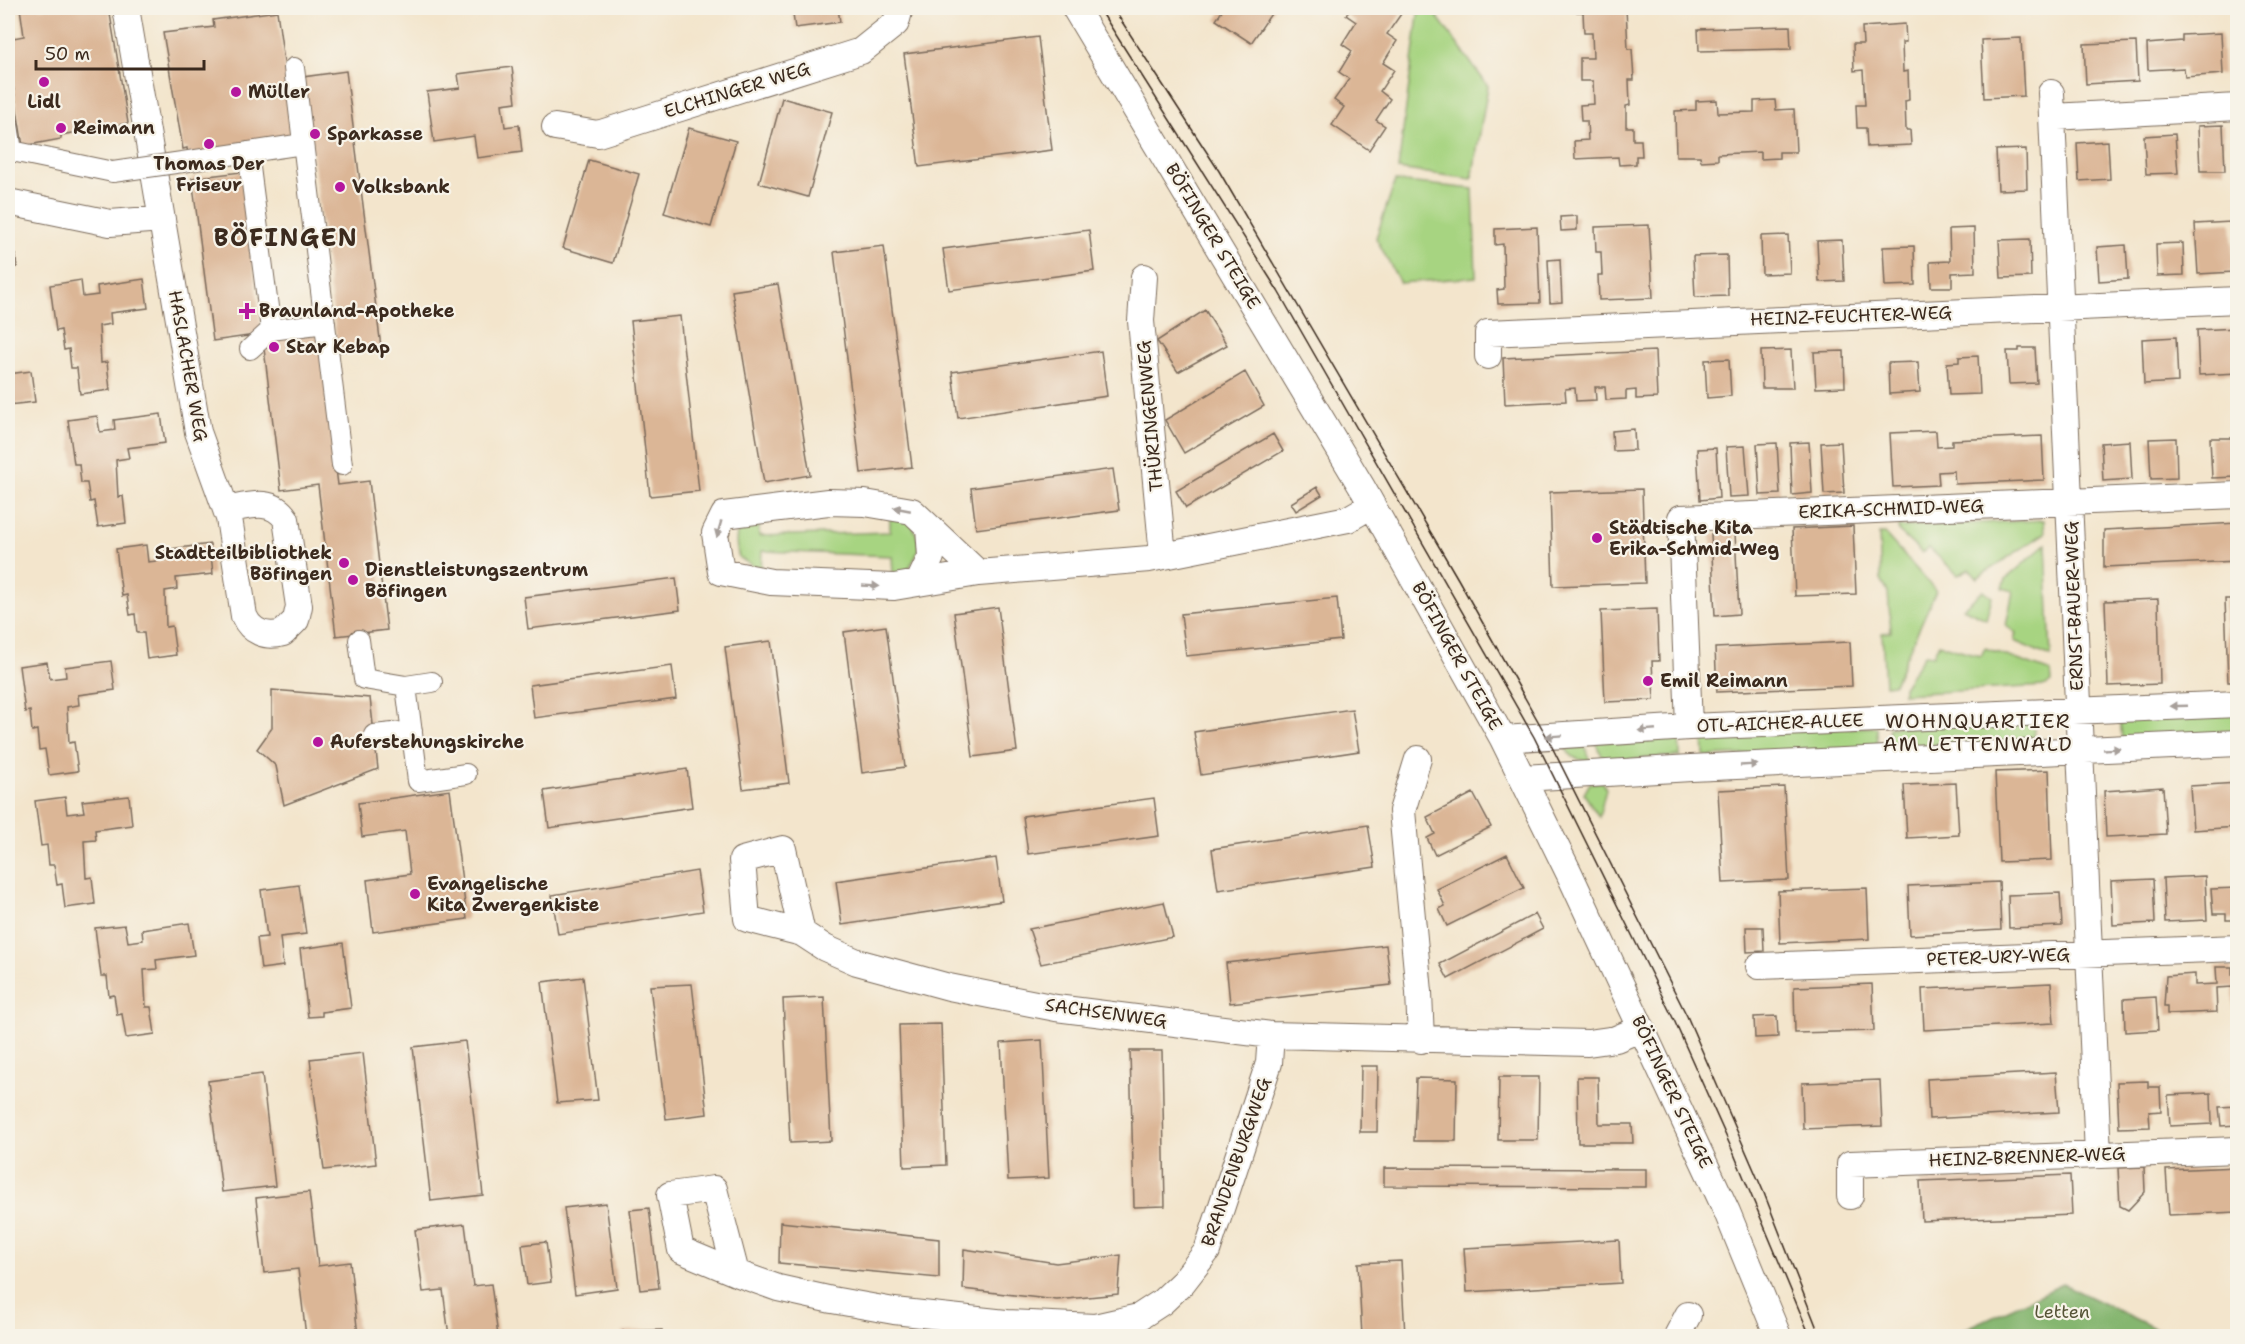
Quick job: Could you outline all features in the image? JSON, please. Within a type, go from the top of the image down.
[{"type":"street","name":"HASLACHER WEG","points":[[126,8],[200,439],[226,510],[244,616],[258,632],[268,635],[283,633],[296,620],[299,606],[286,519],[277,508],[269,504],[226,510]]},
{"type":"street","name":"ELCHINGER WEG","points":[[555,127],[598,134],[861,51],[896,23],[900,8]]},
{"type":"street","name":"BÖFINGER STEIGE","points":[[1075,8],[1372,505],[1503,739],[1642,1028],[1727,1212],[1778,1336]]},
{"type":"street","points":[[294,68],[342,465]]},
{"type":"street","name":"ERNST-BAUER-WEG","points":[[2098,1155],[2052,105],[2238,107]]},
{"type":"street","points":[[8,125],[12,151],[113,172],[303,144]]},
{"type":"street","points":[[248,152],[271,330]]},
{"type":"street","points":[[8,202],[110,223],[162,219]]},
{"type":"street","name":"THÜRINGENWEG","points":[[1144,277],[1141,321],[1163,556]]},
{"type":"street","name":"HEINZ-FEUCHTER-WEG","points":[[1488,356],[1488,333],[2238,300]]},
{"type":"street","points":[[250,349],[271,330],[325,323]]},
{"type":"street","name":"ERIKA-SCHMID-WEG","points":[[1689,726],[1681,518],[2238,495]]},
{"type":"street","points":[[978,573],[912,511],[865,503],[828,502],[724,514],[715,533],[721,572],[771,582],[894,587],[978,573],[1163,556],[1348,519],[1372,505]]},
{"type":"street","points":[[918,582],[931,557],[929,527]]},
{"type":"street","points":[[359,640],[364,679],[406,686],[432,682]]},
{"type":"street","points":[[406,686],[418,781],[466,774]]},
{"type":"street","name":"OTL-AICHER-ALLEE","points":[[1503,739],[1689,726],[2238,704]]},
{"type":"street","points":[[374,735],[412,731]]},
{"type":"street","points":[[1523,778],[2238,743]]},
{"type":"street","points":[[1418,759],[1402,811],[1419,992],[1421,1040]]},
{"type":"street","name":"SACHSENWEG","points":[[802,933],[825,948],[857,962],[949,987],[1056,1008],[1271,1035],[1588,1043],[1616,1039],[1642,1028]]},
{"type":"street","name":"PETER-URY-WEG","points":[[1759,966],[2238,948]]},
{"type":"street","name":"BRANDENBURGWEG","points":[[735,1273],[778,1288],[894,1311],[1006,1323],[1095,1328],[1139,1317],[1162,1302],[1183,1282],[1207,1251],[1269,1063],[1271,1035]]},
{"type":"street","name":"HEINZ-BRENNER-WEG","points":[[1851,1196],[1850,1164],[2238,1150]]},
{"type":"green space","points":[[1419,8],[1431,8],[1488,86],[1472,179],[1398,169]]},
{"type":"green space","points":[[1395,181],[1473,189],[1476,277],[1400,283],[1376,238]]},
{"type":"green space","points":[[890,516],[909,520],[917,536],[917,554],[904,574],[893,575],[892,556],[762,551],[761,570],[739,558],[736,537],[741,528],[751,521],[759,519],[759,536],[890,532]]},
{"type":"green space","points":[[2044,520],[2045,533],[1977,578],[1969,569],[1958,575],[1929,548],[1922,553],[1899,532],[1898,527]]},
{"type":"green space","points":[[1879,534],[1885,534],[1936,591],[1894,684],[1885,685],[1882,633],[1891,632],[1888,592],[1881,580]]},
{"type":"green space","points":[[2046,544],[2051,657],[2014,641],[2016,633],[2006,626],[2013,591],[2003,588],[2006,579]]},
{"type":"green space","points":[[1984,590],[1992,597],[1986,619],[1963,608]]},
{"type":"green space","points":[[1939,644],[1981,656],[1985,648],[2051,672],[2052,682],[2046,686],[1903,694],[1903,687],[1925,654],[1933,655]]},
{"type":"green space","points":[[2237,710],[2237,734],[2122,740],[2120,716]]},
{"type":"green space","points":[[2034,720],[2034,741],[1890,748],[1889,727]]},
{"type":"green space","points":[[1877,727],[1878,750],[1704,756],[1703,733]]},
{"type":"green space","points":[[1679,734],[1680,756],[1605,761],[1592,737]]},
{"type":"green space","points":[[1581,738],[1591,761],[1573,757],[1562,742]]},
{"type":"green space","points":[[1603,782],[1606,789],[1599,817],[1584,794],[1590,783]]},
{"type":"green space","name":"Letten","points":[[2063,1284],[2171,1336],[1950,1336]]},
{"type":"building","points":[[20,8],[109,8],[128,123],[61,135],[61,139],[23,146],[8,55],[8,39],[24,36]]},
{"type":"building","points":[[792,8],[838,8],[840,22],[795,28]]},
{"type":"building","points":[[1224,8],[1275,8],[1251,43],[1216,20]]},
{"type":"building","points":[[1352,8],[1391,8],[1401,14],[1387,34],[1397,41],[1383,63],[1394,70],[1380,91],[1390,99],[1376,120],[1385,126],[1369,150],[1332,125],[1344,107],[1334,100],[1349,79],[1339,72],[1352,51],[1342,44],[1356,22],[1346,15]]},
{"type":"building","points":[[1577,8],[1626,8],[1628,49],[1632,49],[1634,80],[1629,80],[1630,105],[1626,106],[1626,127],[1633,127],[1633,140],[1641,140],[1642,156],[1636,156],[1636,164],[1619,165],[1618,157],[1575,159],[1574,141],[1588,140],[1587,121],[1581,121],[1580,105],[1594,104],[1593,81],[1580,81],[1580,58],[1593,58],[1592,33],[1584,33],[1583,12],[1577,12]]},
{"type":"building","points":[[277,11],[295,141],[188,155],[187,148],[183,149],[163,33],[214,27],[213,20]]},
{"type":"building","points":[[1905,24],[1906,42],[1902,42],[1903,72],[1908,71],[1909,100],[1905,101],[1906,130],[1910,130],[1911,145],[1867,147],[1866,128],[1857,128],[1856,105],[1865,105],[1863,70],[1854,71],[1853,44],[1863,44],[1862,27]]},
{"type":"building","points":[[1790,26],[1791,49],[1699,51],[1698,29]]},
{"type":"building","points":[[2221,33],[2223,74],[2185,77],[2184,68],[2148,70],[2147,44],[2182,41],[2182,35]]},
{"type":"building","points":[[1038,37],[1052,150],[919,167],[904,54]]},
{"type":"building","points":[[2021,38],[2024,96],[1984,98],[1981,40]]},
{"type":"building","points":[[2136,42],[2138,81],[2086,84],[2084,44]]},
{"type":"building","points":[[512,67],[516,102],[502,104],[505,127],[519,125],[522,152],[477,158],[474,136],[434,142],[427,92],[460,88],[458,74]]},
{"type":"building","points":[[346,71],[381,347],[338,352],[303,77]]},
{"type":"building","points":[[782,98],[832,112],[808,197],[759,183]]},
{"type":"building","points":[[1717,100],[1718,113],[1754,112],[1754,101],[1775,100],[1776,110],[1794,109],[1796,152],[1779,152],[1779,158],[1761,159],[1761,152],[1718,154],[1718,160],[1701,161],[1700,156],[1676,156],[1675,111],[1696,110],[1696,101]]},
{"type":"building","points":[[2223,125],[2225,171],[2200,171],[2198,126]]},
{"type":"building","points":[[689,128],[736,141],[711,227],[664,213]]},
{"type":"building","points":[[2175,134],[2178,173],[2146,174],[2144,136]]},
{"type":"building","points":[[2108,141],[2110,179],[2079,181],[2077,143]]},
{"type":"building","points":[[2026,149],[2027,189],[1998,190],[1996,150]]},
{"type":"building","points":[[589,160],[639,174],[613,263],[563,248]]},
{"type":"building","points":[[241,172],[262,334],[213,341],[192,178]]},
{"type":"building","points":[[1577,216],[1577,230],[1561,231],[1560,217]]},
{"type":"building","points":[[2231,222],[2234,272],[2198,274],[2195,224]]},
{"type":"building","points":[[1649,225],[1653,298],[1599,300],[1598,275],[1602,275],[1601,252],[1596,252],[1595,227]]},
{"type":"building","points":[[1537,227],[1540,303],[1498,304],[1497,290],[1504,289],[1503,244],[1495,245],[1495,229]]},
{"type":"building","points":[[1974,228],[1975,272],[1952,273],[1952,287],[1931,287],[1930,262],[1950,261],[1949,229]]},
{"type":"building","points":[[1089,230],[1094,271],[949,290],[943,249]]},
{"type":"building","points":[[1788,235],[1790,273],[1762,274],[1761,236]]},
{"type":"building","points":[[8,239],[13,239],[17,267],[8,269]]},
{"type":"building","points":[[2030,239],[2031,277],[2001,278],[1999,240]]},
{"type":"building","points":[[1842,240],[1844,281],[1819,282],[1817,241]]},
{"type":"building","points":[[2183,243],[2184,275],[2157,276],[2156,244]]},
{"type":"building","points":[[2126,245],[2128,279],[2099,281],[2097,247]]},
{"type":"building","points":[[884,246],[912,467],[861,473],[834,252]]},
{"type":"building","points":[[1914,246],[1915,285],[1885,286],[1883,247]]},
{"type":"building","points":[[1727,255],[1728,296],[1695,297],[1693,256]]},
{"type":"building","points":[[1560,259],[1562,302],[1550,303],[1548,260]]},
{"type":"building","points":[[144,279],[148,308],[110,313],[111,324],[99,326],[101,363],[107,362],[110,390],[80,394],[77,368],[71,368],[69,349],[64,350],[61,330],[56,331],[50,285],[81,280],[83,297],[98,295],[97,286]]},
{"type":"building","points":[[778,284],[810,475],[764,483],[732,291]]},
{"type":"building","points":[[1205,310],[1227,345],[1178,372],[1157,341]]},
{"type":"building","points":[[680,316],[699,491],[650,496],[631,321]]},
{"type":"building","points":[[2237,328],[2238,373],[2199,375],[2197,330]]},
{"type":"building","points":[[319,333],[338,485],[369,481],[387,630],[336,636],[318,485],[281,490],[263,340]]},
{"type":"building","points":[[2176,337],[2178,382],[2144,384],[2142,339]]},
{"type":"building","points":[[2019,348],[2035,348],[2037,383],[2009,384],[2007,351],[2019,351]]},
{"type":"building","points":[[1791,350],[1793,388],[1762,388],[1761,351]]},
{"type":"building","points":[[1101,351],[1107,396],[958,418],[952,372]]},
{"type":"building","points":[[1655,351],[1657,398],[1636,399],[1636,390],[1626,391],[1626,399],[1606,400],[1605,387],[1595,387],[1596,400],[1576,401],[1575,388],[1565,389],[1566,401],[1505,404],[1503,358]]},
{"type":"building","points":[[1844,351],[1845,387],[1816,388],[1814,352]]},
{"type":"building","points":[[1978,356],[1980,394],[1949,395],[1947,363],[1959,362],[1959,357]]},
{"type":"building","points":[[1729,359],[1731,396],[1707,398],[1705,360]]},
{"type":"building","points":[[1918,362],[1920,392],[1889,394],[1888,363]]},
{"type":"building","points":[[31,371],[35,402],[8,405],[8,374]]},
{"type":"building","points":[[1245,372],[1264,406],[1184,453],[1165,420]]},
{"type":"building","points":[[161,414],[165,443],[127,448],[129,458],[116,460],[118,497],[123,496],[126,523],[98,527],[94,501],[90,502],[87,483],[81,483],[79,464],[74,464],[68,420],[97,416],[100,432],[115,430],[114,420]]},
{"type":"building","points":[[1634,429],[1635,450],[1613,451],[1612,431]]},
{"type":"building","points":[[1936,431],[1937,447],[1952,446],[1952,440],[2042,436],[2044,480],[1955,484],[1954,471],[1938,472],[1939,485],[1893,487],[1890,433]]},
{"type":"building","points":[[1273,434],[1283,451],[1186,508],[1176,491]]},
{"type":"building","points":[[2176,438],[2177,478],[2151,479],[2149,439]]},
{"type":"building","points":[[2210,438],[2235,438],[2237,477],[2212,478]]},
{"type":"building","points":[[2130,441],[2132,479],[2103,481],[2101,443]]},
{"type":"building","points":[[1809,442],[1812,493],[1792,495],[1790,443]]},
{"type":"building","points":[[1841,442],[1844,493],[1824,494],[1821,443]]},
{"type":"building","points":[[1777,443],[1780,494],[1760,495],[1757,444]]},
{"type":"building","points":[[1745,446],[1749,496],[1729,497],[1726,447]]},
{"type":"building","points":[[1716,448],[1719,498],[1700,500],[1697,449]]},
{"type":"building","points":[[1113,469],[1119,510],[976,529],[971,488]]},
{"type":"building","points":[[1317,487],[1322,495],[1296,511],[1291,503]]},
{"type":"building","name":"Städtische Kita Erika-Schmid-Weg","points":[[1642,489],[1645,583],[1553,586],[1550,492]]},
{"type":"building","points":[[2238,523],[2238,561],[2104,567],[2104,530]]},
{"type":"building","points":[[1853,526],[1856,594],[1795,596],[1792,529]]},
{"type":"building","points":[[1735,533],[1739,614],[1715,616],[1711,534]]},
{"type":"building","points":[[210,544],[213,574],[176,578],[177,589],[165,591],[166,627],[172,626],[176,655],[147,659],[144,633],[137,633],[135,614],[130,615],[127,595],[122,596],[116,549],[146,545],[148,562],[165,560],[163,550]]},
{"type":"building","points":[[676,578],[680,610],[528,629],[524,597]]},
{"type":"building","points":[[1337,598],[1341,640],[1186,656],[1181,614]]},
{"type":"building","points":[[2158,599],[2160,684],[2108,686],[2105,601]]},
{"type":"building","points":[[2225,599],[2238,599],[2238,682],[2228,682]]},
{"type":"building","points":[[998,607],[1017,751],[973,757],[954,613]]},
{"type":"building","points":[[1657,609],[1659,661],[1652,661],[1654,700],[1605,702],[1601,611]]},
{"type":"building","points":[[886,626],[905,767],[862,773],[844,632]]},
{"type":"building","points":[[771,641],[789,783],[743,789],[725,647]]},
{"type":"building","points":[[1850,642],[1852,686],[1717,692],[1715,648]]},
{"type":"building","points":[[111,661],[115,690],[78,695],[79,705],[67,707],[69,743],[74,742],[78,771],[49,775],[45,749],[39,750],[37,730],[32,731],[30,711],[25,712],[19,666],[47,662],[50,679],[66,677],[65,667]]},
{"type":"building","points":[[672,666],[676,699],[534,718],[530,685]]},
{"type":"building","name":"Auferstehungskirche","points":[[272,690],[370,698],[378,769],[284,805],[276,766],[257,749],[272,728]]},
{"type":"building","points":[[1352,709],[1359,751],[1201,775],[1194,732]]},
{"type":"building","points":[[687,769],[692,807],[549,828],[544,791]]},
{"type":"building","points":[[2049,770],[2052,860],[1999,862],[1995,772]]},
{"type":"building","points":[[1956,783],[1959,835],[1907,838],[1904,785]]},
{"type":"building","points":[[2238,783],[2238,827],[2193,830],[2190,786]]},
{"type":"building","points":[[1784,787],[1789,880],[1723,883],[1718,790]]},
{"type":"building","points":[[2163,787],[2166,834],[2106,837],[2104,791]]},
{"type":"building","points":[[450,790],[467,919],[373,932],[367,880],[410,874],[405,831],[362,837],[358,803]]},
{"type":"building","points":[[1473,793],[1491,827],[1435,855],[1427,838],[1435,834],[1427,817]]},
{"type":"building","points":[[129,796],[132,825],[95,830],[96,840],[84,841],[86,878],[92,877],[95,904],[65,908],[62,884],[57,885],[54,865],[49,865],[47,845],[41,846],[35,801],[65,797],[67,814],[84,812],[82,801]]},
{"type":"building","points":[[1154,798],[1159,836],[1028,854],[1023,816]]},
{"type":"building","points":[[1368,825],[1375,867],[1218,890],[1212,849]]},
{"type":"building","points":[[1507,854],[1524,888],[1447,926],[1439,909],[1445,906],[1437,889]]},
{"type":"building","points":[[996,858],[1002,901],[842,925],[836,881]]},
{"type":"building","points":[[697,871],[703,911],[558,934],[552,895]]},
{"type":"building","points":[[2205,876],[2207,920],[2165,922],[2163,878]]},
{"type":"building","points":[[2153,879],[2155,923],[2113,925],[2111,881]]},
{"type":"building","points":[[1999,882],[2001,930],[1910,935],[1908,886]]},
{"type":"building","points":[[299,885],[306,934],[280,937],[283,966],[261,969],[257,938],[267,937],[261,890]]},
{"type":"building","points":[[1867,888],[1869,939],[1780,943],[1778,891]]},
{"type":"building","points":[[2238,888],[2238,920],[2226,920],[2226,914],[2213,914],[2211,889]]},
{"type":"building","points":[[2060,893],[2062,926],[2009,928],[2008,895]]},
{"type":"building","points":[[1164,902],[1173,937],[1041,964],[1029,929]]},
{"type":"building","points":[[1535,914],[1543,929],[1448,979],[1440,964]]},
{"type":"building","points":[[189,923],[194,955],[156,960],[157,969],[144,970],[146,1007],[151,1007],[155,1034],[126,1038],[122,1014],[117,1015],[114,995],[109,996],[107,976],[101,976],[95,928],[125,925],[128,942],[143,940],[142,930]]},
{"type":"building","points":[[1746,927],[1763,927],[1764,951],[1747,952]]},
{"type":"building","points":[[343,943],[351,1008],[322,1012],[322,1016],[308,1017],[300,949]]},
{"type":"building","points":[[1386,945],[1391,985],[1230,1003],[1226,963]]},
{"type":"building","points":[[2216,967],[2232,967],[2232,975],[2238,975],[2238,1010],[2233,1010],[2233,987],[2216,988],[2217,1012],[2167,1014],[2167,1006],[2164,1006],[2166,976],[2195,974],[2195,985],[2217,984]]},
{"type":"building","points":[[583,977],[598,1100],[557,1103],[542,982]]},
{"type":"building","points":[[2051,983],[2054,1023],[1924,1030],[1922,989]]},
{"type":"building","points":[[692,984],[707,1114],[666,1119],[650,986]]},
{"type":"building","points":[[1872,984],[1874,1031],[1795,1033],[1794,987]]},
{"type":"building","points":[[824,997],[831,1141],[790,1143],[783,999]]},
{"type":"building","points":[[2156,997],[2158,1030],[2125,1032],[2124,999]]},
{"type":"building","points":[[1777,1016],[1778,1037],[1755,1038],[1754,1017]]},
{"type":"building","points":[[941,1024],[946,1165],[904,1167],[899,1025]]},
{"type":"building","points":[[1042,1040],[1049,1178],[1008,1180],[1001,1043]]},
{"type":"building","points":[[465,1041],[483,1195],[431,1201],[413,1047]]},
{"type":"building","points":[[1130,1051],[1162,1051],[1165,1206],[1134,1207]]},
{"type":"building","points":[[363,1053],[376,1164],[324,1170],[310,1059]]},
{"type":"building","points":[[1361,1066],[1378,1066],[1377,1132],[1360,1132]]},
{"type":"building","points":[[2056,1072],[2059,1112],[1929,1119],[1927,1079]]},
{"type":"building","points":[[262,1074],[275,1186],[222,1192],[208,1081]]},
{"type":"building","points":[[1499,1077],[1539,1077],[1538,1140],[1498,1140]]},
{"type":"building","points":[[1577,1077],[1598,1077],[1599,1124],[1632,1124],[1633,1143],[1578,1143]]},
{"type":"building","points":[[1416,1078],[1457,1079],[1456,1141],[1414,1141]]},
{"type":"building","points":[[1880,1080],[1882,1126],[1803,1129],[1802,1083]]},
{"type":"building","points":[[2234,1080],[2238,1080],[2238,1103],[2236,1103]]},
{"type":"building","points":[[2148,1081],[2148,1087],[2160,1087],[2161,1111],[2149,1112],[2150,1127],[2119,1128],[2117,1082]]},
{"type":"building","points":[[2211,1093],[2212,1124],[2170,1126],[2168,1095]]},
{"type":"building","points":[[2238,1106],[2237,1125],[2221,1126],[2219,1107]]},
{"type":"building","points":[[2144,1167],[2145,1192],[2128,1210],[2120,1206],[2118,1168]]},
{"type":"building","points":[[2238,1167],[2238,1212],[2169,1215],[2166,1170]]},
{"type":"building","points":[[1384,1168],[1646,1169],[1646,1187],[1384,1186]]},
{"type":"building","points":[[2070,1175],[2072,1215],[1922,1221],[1920,1181]]},
{"type":"building","points":[[309,1192],[318,1266],[350,1262],[358,1336],[306,1336],[298,1269],[264,1273],[256,1198]]},
{"type":"building","points":[[606,1203],[617,1288],[575,1294],[564,1208]]},
{"type":"building","points":[[649,1208],[659,1288],[640,1290],[630,1210]]},
{"type":"building","points":[[780,1222],[939,1239],[939,1278],[779,1263]]},
{"type":"building","points":[[465,1224],[473,1286],[491,1284],[498,1336],[449,1336],[443,1290],[423,1292],[415,1230]]},
{"type":"building","points":[[1619,1240],[1621,1283],[1467,1292],[1464,1248]]},
{"type":"building","points":[[546,1242],[551,1282],[527,1285],[522,1245]]},
{"type":"building","points":[[964,1249],[1056,1263],[1121,1255],[1118,1294],[1057,1300],[963,1289]]},
{"type":"building","points":[[1401,1261],[1405,1336],[1362,1336],[1358,1263]]},
{"type":"building","points":[[662,1330],[662,1336],[623,1336],[623,1331]]},
{"type":"tram line","points":[[1099,8],[1278,291],[1534,737],[1674,1020],[1734,1154],[1810,1336]]},
{"type":"tram line","points":[[1113,8],[1219,171],[1458,579],[1547,737],[1687,1016],[1764,1193],[1820,1336]]},
{"type":"place","name":"Lidl","points":[[44,82]]},
{"type":"place","name":"Müller","points":[[236,92]]},
{"type":"place","name":"Reimann","points":[[61,128]]},
{"type":"place","name":"Sparkasse","points":[[315,134]]},
{"type":"place","name":"Thomas Der Friseur","points":[[209,144]]},
{"type":"place","name":"Volksbank","points":[[340,187]]},
{"type":"place","name":"Braunland-Apotheke","points":[[247,311]]},
{"type":"place","name":"Star Kebap","points":[[274,347]]},
{"type":"place","name":"Städtische Kita Erika-Schmid-Weg","points":[[1597,538]]},
{"type":"place","name":"Stadtteilbibliothek Böfingen","points":[[344,563]]},
{"type":"place","name":"Dienstleistungszentrum Böfingen","points":[[353,580]]},
{"type":"place","name":"Emil Reimann","points":[[1648,681]]},
{"type":"place","name":"Auferstehungskirche","points":[[318,742]]},
{"type":"place","name":"Evangelische Kita Zwergenkiste","points":[[415,894]]},
{"type":"district","name":"BÖFINGEN","points":[[286,238]]},
{"type":"district","name":"WOHNQUARTIER AM LETTENWALD","points":[[1978,732]]}]
